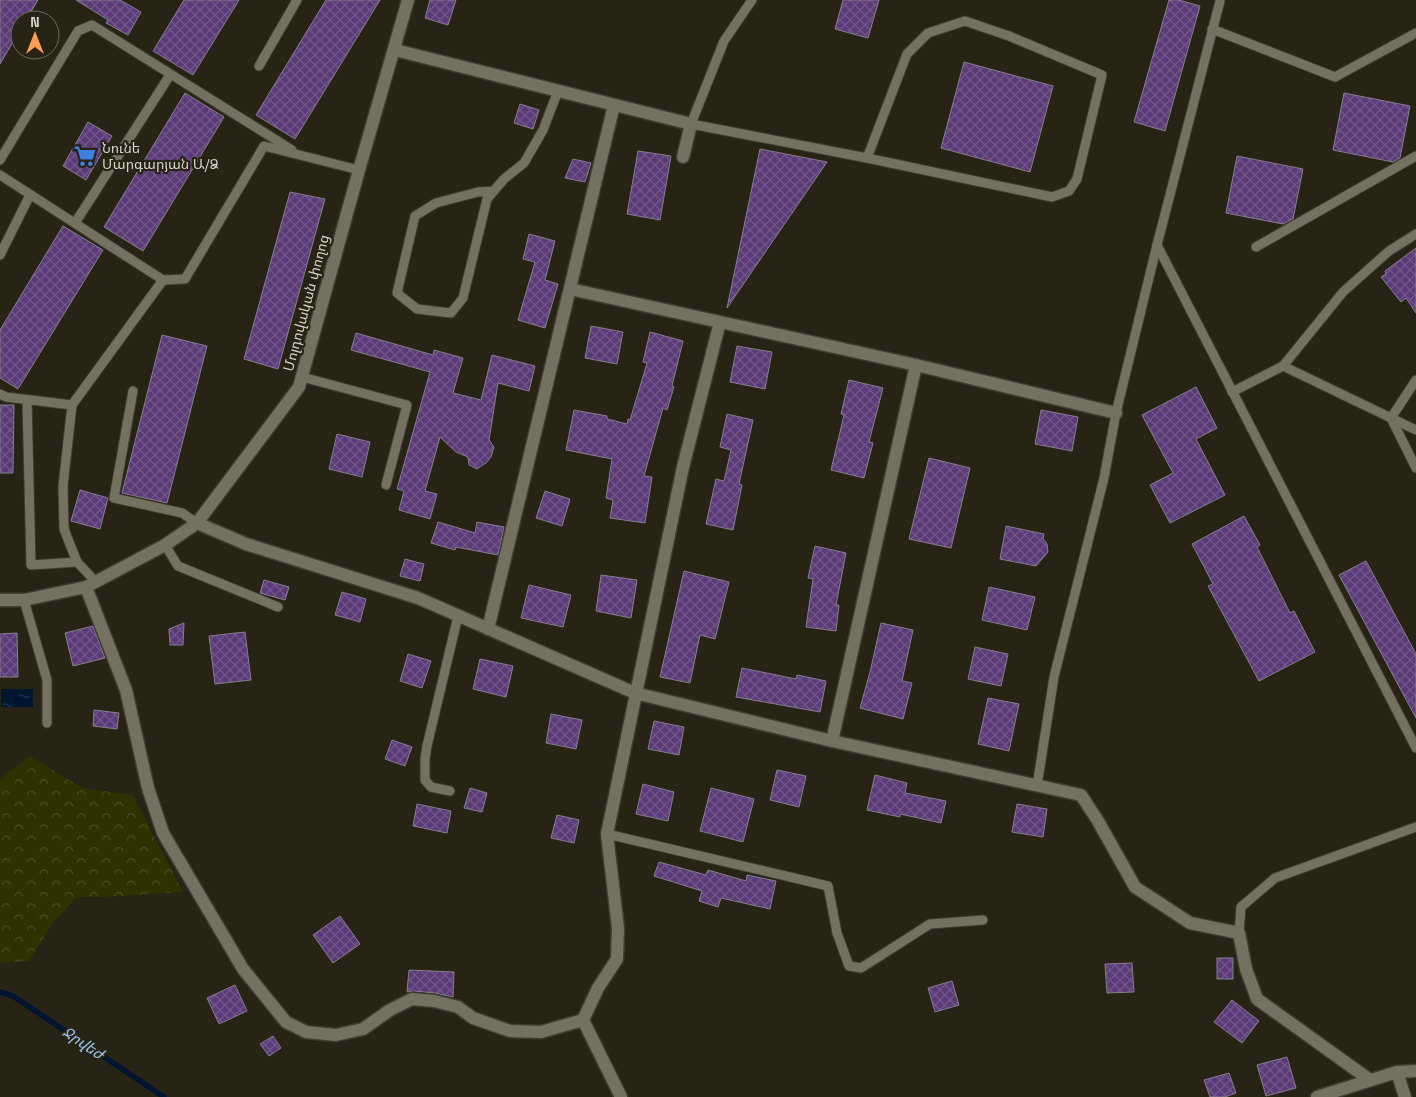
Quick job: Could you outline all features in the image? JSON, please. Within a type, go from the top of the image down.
[{"type":"street","name":"Մոլդովական փողոց","points":[[0,600],[24,600],[91,584],[165,545],[197,524],[299,387],[408,0]]},
{"type":"street","points":[[395,50],[691,124],[683,157]]},
{"type":"street","points":[[488,629],[614,106]]},
{"type":"street","points":[[570,289],[916,365],[1116,413]]},
{"type":"street","points":[[621,1097],[584,1020],[598,988],[617,959],[618,928],[607,834],[683,468],[720,322]]},
{"type":"street","points":[[832,741],[916,365]]},
{"type":"street","points":[[197,524],[246,544],[418,598],[635,693],[832,741],[1081,795],[1135,887],[1190,923],[1239,933],[1246,969],[1257,999],[1370,1080]]},
{"type":"street","points":[[91,584],[126,690],[148,788],[163,833],[243,968],[286,1022],[306,1032],[336,1035],[363,1029],[390,1010],[412,1000],[434,1001],[458,1007],[473,1018],[510,1031],[541,1032],[584,1020]]},
{"type":"street","points":[[1317,1097],[1397,1072],[1416,1071]]},
{"type":"street","points":[[1397,1072],[1405,1097]]},
{"type":"lane","points":[[259,66],[297,0]]},
{"type":"lane","points":[[752,0],[724,41],[691,124],[867,158],[1052,197],[1069,191],[1077,179],[1102,75],[1009,36],[965,21],[928,32],[907,54],[867,158]]},
{"type":"lane","points":[[1037,786],[1054,677],[1104,478],[1116,413],[1157,245],[1220,1]]},
{"type":"lane","points":[[0,160],[78,31],[92,25],[301,156]]},
{"type":"lane","points":[[1212,29],[1335,77],[1416,33]]},
{"type":"lane","points":[[75,224],[170,74]]},
{"type":"lane","points":[[494,191],[478,192],[436,203],[415,216],[397,294],[417,309],[451,313],[463,298],[487,199],[494,191],[504,179],[524,163],[543,130],[558,91]]},
{"type":"lane","points":[[0,175],[163,280],[185,280],[264,146],[359,170]]},
{"type":"lane","points":[[1256,247],[1416,156]]},
{"type":"lane","points":[[0,255],[30,195]]},
{"type":"lane","points":[[1232,392],[1283,366],[1343,292],[1389,251],[1416,234]]},
{"type":"lane","points":[[1157,245],[1416,748]]},
{"type":"lane","points":[[91,584],[77,562],[64,528],[63,486],[72,405],[163,280]]},
{"type":"lane","points":[[1283,366],[1416,430]]},
{"type":"lane","points":[[302,377],[407,405],[386,485]]},
{"type":"lane","points":[[1391,418],[1416,380]]},
{"type":"lane","points":[[133,391],[114,498],[182,513],[197,524]]},
{"type":"lane","points":[[0,394],[6,397],[72,405]]},
{"type":"lane","points":[[26,400],[31,565],[77,562]]},
{"type":"lane","points":[[1391,418],[1416,468]]},
{"type":"lane","points":[[165,545],[178,566],[278,607]]},
{"type":"lane","points":[[24,600],[47,680],[47,723]]},
{"type":"lane","points":[[450,791],[431,787],[425,780],[425,759],[432,719],[458,616]]},
{"type":"lane","points":[[1239,933],[1241,907],[1275,878],[1416,827]]},
{"type":"lane","points":[[607,834],[828,886],[837,933],[849,966],[862,968],[930,924],[984,920]]},
{"type":"green space","points":[[30,756],[82,788],[133,795],[183,892],[77,897],[53,923],[29,961],[0,963],[0,779]]},
{"type":"water","points":[[1,689],[33,689],[33,707],[1,707]]},
{"type":"building","points":[[0,0],[38,0],[32,10],[10,10],[10,47],[0,64]]},
{"type":"building","points":[[76,0],[120,0],[141,12],[128,35],[106,23],[108,20]]},
{"type":"building","points":[[184,0],[239,0],[193,75],[153,51]]},
{"type":"building","points":[[326,0],[380,0],[295,139],[256,115]]},
{"type":"building","points":[[430,0],[456,0],[448,25],[425,18]]},
{"type":"building","points":[[843,0],[879,0],[868,38],[835,29]]},
{"type":"building","points":[[1169,0],[1179,0],[1200,6],[1165,131],[1134,122]]},
{"type":"building","points":[[964,62],[1053,86],[1030,172],[941,148]]},
{"type":"building","points":[[185,93],[224,117],[143,251],[104,227]]},
{"type":"building","points":[[1344,93],[1410,106],[1400,158],[1393,162],[1333,150]]},
{"type":"building","points":[[520,104],[539,110],[533,129],[514,123]]},
{"type":"building","points":[[88,122],[112,136],[86,180],[63,166]]},
{"type":"building","points":[[760,149],[827,162],[727,308]]},
{"type":"building","points":[[638,151],[671,156],[660,220],[627,214]]},
{"type":"building","points":[[1237,156],[1303,169],[1293,219],[1283,224],[1226,213]]},
{"type":"building","points":[[573,159],[591,163],[585,182],[565,178]]},
{"type":"building","points":[[290,192],[325,199],[278,369],[244,359]]},
{"type":"building","points":[[63,226],[103,250],[18,389],[0,378],[0,330]]},
{"type":"building","points":[[529,234],[555,241],[545,280],[558,284],[545,328],[518,320],[535,262],[523,259]]},
{"type":"building","points":[[1416,248],[1416,313],[1406,298],[1401,302],[1381,277],[1386,274],[1385,271]]},
{"type":"building","points":[[591,326],[623,332],[617,364],[585,358]]},
{"type":"building","points":[[650,332],[683,341],[672,386],[674,387],[667,410],[663,408],[644,476],[652,477],[645,523],[610,518],[613,500],[606,498],[612,459],[566,450],[574,410],[607,416],[607,419],[627,424],[628,419],[630,420],[647,363],[643,362]]},
{"type":"building","points":[[356,333],[433,355],[434,350],[463,358],[453,393],[481,400],[492,355],[535,366],[529,391],[498,383],[489,440],[494,447],[491,457],[486,463],[477,469],[469,465],[468,457],[456,452],[440,437],[425,491],[437,494],[430,519],[399,510],[404,491],[397,489],[430,372],[351,350]]},
{"type":"building","points":[[162,335],[207,346],[167,503],[122,493]]},
{"type":"building","points":[[737,346],[772,352],[765,389],[730,382]]},
{"type":"building","points":[[849,380],[883,388],[869,442],[873,443],[864,478],[831,470],[844,415],[841,414]]},
{"type":"building","points":[[1196,387],[1217,428],[1196,439],[1225,495],[1170,523],[1150,485],[1173,473],[1142,415]]},
{"type":"building","points":[[0,405],[14,405],[13,473],[0,473]]},
{"type":"building","points":[[1041,410],[1078,417],[1072,451],[1035,444]]},
{"type":"building","points":[[727,414],[753,420],[739,484],[742,485],[733,530],[706,524],[716,479],[724,481],[731,450],[720,447]]},
{"type":"building","points":[[337,434],[370,442],[362,477],[329,469]]},
{"type":"building","points":[[929,458],[970,468],[951,548],[909,539]]},
{"type":"building","points":[[80,490],[108,498],[100,529],[71,521]]},
{"type":"building","points":[[545,491],[570,499],[562,526],[536,518]]},
{"type":"building","points":[[1244,516],[1260,545],[1257,547],[1290,613],[1294,611],[1315,652],[1259,681],[1208,586],[1213,584],[1192,544]]},
{"type":"building","points":[[438,522],[475,533],[477,522],[504,527],[498,555],[456,547],[455,550],[431,543]]},
{"type":"building","points":[[1006,526],[1044,534],[1043,539],[1047,544],[1048,552],[1036,566],[1000,559]]},
{"type":"building","points":[[815,546],[846,553],[836,605],[839,605],[836,631],[806,627],[813,579],[808,578]]},
{"type":"building","points":[[405,559],[424,564],[420,581],[400,576]]},
{"type":"building","points":[[1366,561],[1416,654],[1416,718],[1339,575]]},
{"type":"building","points":[[684,571],[729,582],[715,639],[700,635],[690,683],[660,677]]},
{"type":"building","points":[[601,575],[637,580],[631,618],[596,611]]},
{"type":"building","points":[[264,580],[289,587],[285,600],[260,593]]},
{"type":"building","points":[[529,585],[571,595],[563,627],[521,618]]},
{"type":"building","points":[[989,587],[1035,597],[1027,630],[982,620]]},
{"type":"building","points":[[342,592],[366,599],[360,622],[335,615]]},
{"type":"building","points":[[184,623],[183,645],[170,645],[169,629]]},
{"type":"building","points":[[881,623],[913,630],[902,681],[912,683],[903,719],[860,708]]},
{"type":"building","points":[[93,626],[105,658],[73,666],[65,633]]},
{"type":"building","points":[[245,632],[251,680],[215,684],[209,636]]},
{"type":"building","points":[[17,633],[18,677],[0,677],[0,634]]},
{"type":"building","points":[[975,647],[1008,654],[1001,686],[968,679]]},
{"type":"building","points":[[408,654],[431,661],[422,688],[400,681]]},
{"type":"building","points":[[480,659],[513,666],[506,697],[473,689]]},
{"type":"building","points":[[742,668],[796,679],[797,675],[826,681],[820,712],[736,697]]},
{"type":"building","points":[[988,698],[1019,704],[1009,751],[978,744]]},
{"type":"building","points":[[94,710],[119,713],[117,729],[93,726]]},
{"type":"building","points":[[551,714],[582,720],[576,749],[546,743]]},
{"type":"building","points":[[654,721],[684,727],[679,755],[648,749]]},
{"type":"building","points":[[392,740],[412,747],[405,766],[385,759]]},
{"type":"building","points":[[777,770],[806,776],[799,807],[770,800]]},
{"type":"building","points":[[875,775],[907,783],[905,793],[946,801],[941,823],[900,814],[900,817],[867,810]]},
{"type":"building","points":[[643,784],[674,792],[668,821],[636,814]]},
{"type":"building","points":[[470,788],[487,793],[482,812],[464,808]]},
{"type":"building","points":[[711,788],[754,799],[743,842],[700,831]]},
{"type":"building","points":[[417,804],[451,811],[447,833],[413,826]]},
{"type":"building","points":[[1017,804],[1047,809],[1043,837],[1012,832]]},
{"type":"building","points":[[557,815],[579,820],[574,843],[551,838]]},
{"type":"building","points":[[659,862],[706,875],[708,870],[746,881],[747,875],[776,881],[770,909],[721,898],[718,907],[699,901],[702,891],[654,876]]},
{"type":"building","points":[[340,916],[360,944],[333,963],[313,935]]},
{"type":"building","points":[[1217,958],[1233,958],[1233,979],[1217,979]]},
{"type":"building","points":[[1132,963],[1134,992],[1107,993],[1105,964]]},
{"type":"building","points":[[409,970],[454,972],[453,997],[435,993],[407,992]]},
{"type":"building","points":[[952,981],[959,1005],[935,1012],[928,988]]},
{"type":"building","points":[[235,985],[247,1011],[219,1024],[207,998]]},
{"type":"building","points":[[1232,1000],[1259,1021],[1242,1043],[1214,1022]]},
{"type":"building","points":[[273,1036],[281,1048],[269,1056],[260,1044]]},
{"type":"building","points":[[1287,1057],[1296,1088],[1266,1096],[1257,1065]]},
{"type":"building","points":[[1229,1073],[1236,1093],[1225,1097],[1210,1097],[1204,1080]]},
{"type":"waterway","name":"Ջրվեժ","points":[[0,992],[13,996],[164,1097]]},
{"type":"place","name":"Նունե Մարգարյան Ա/Ձ","points":[[85,156]]}]
